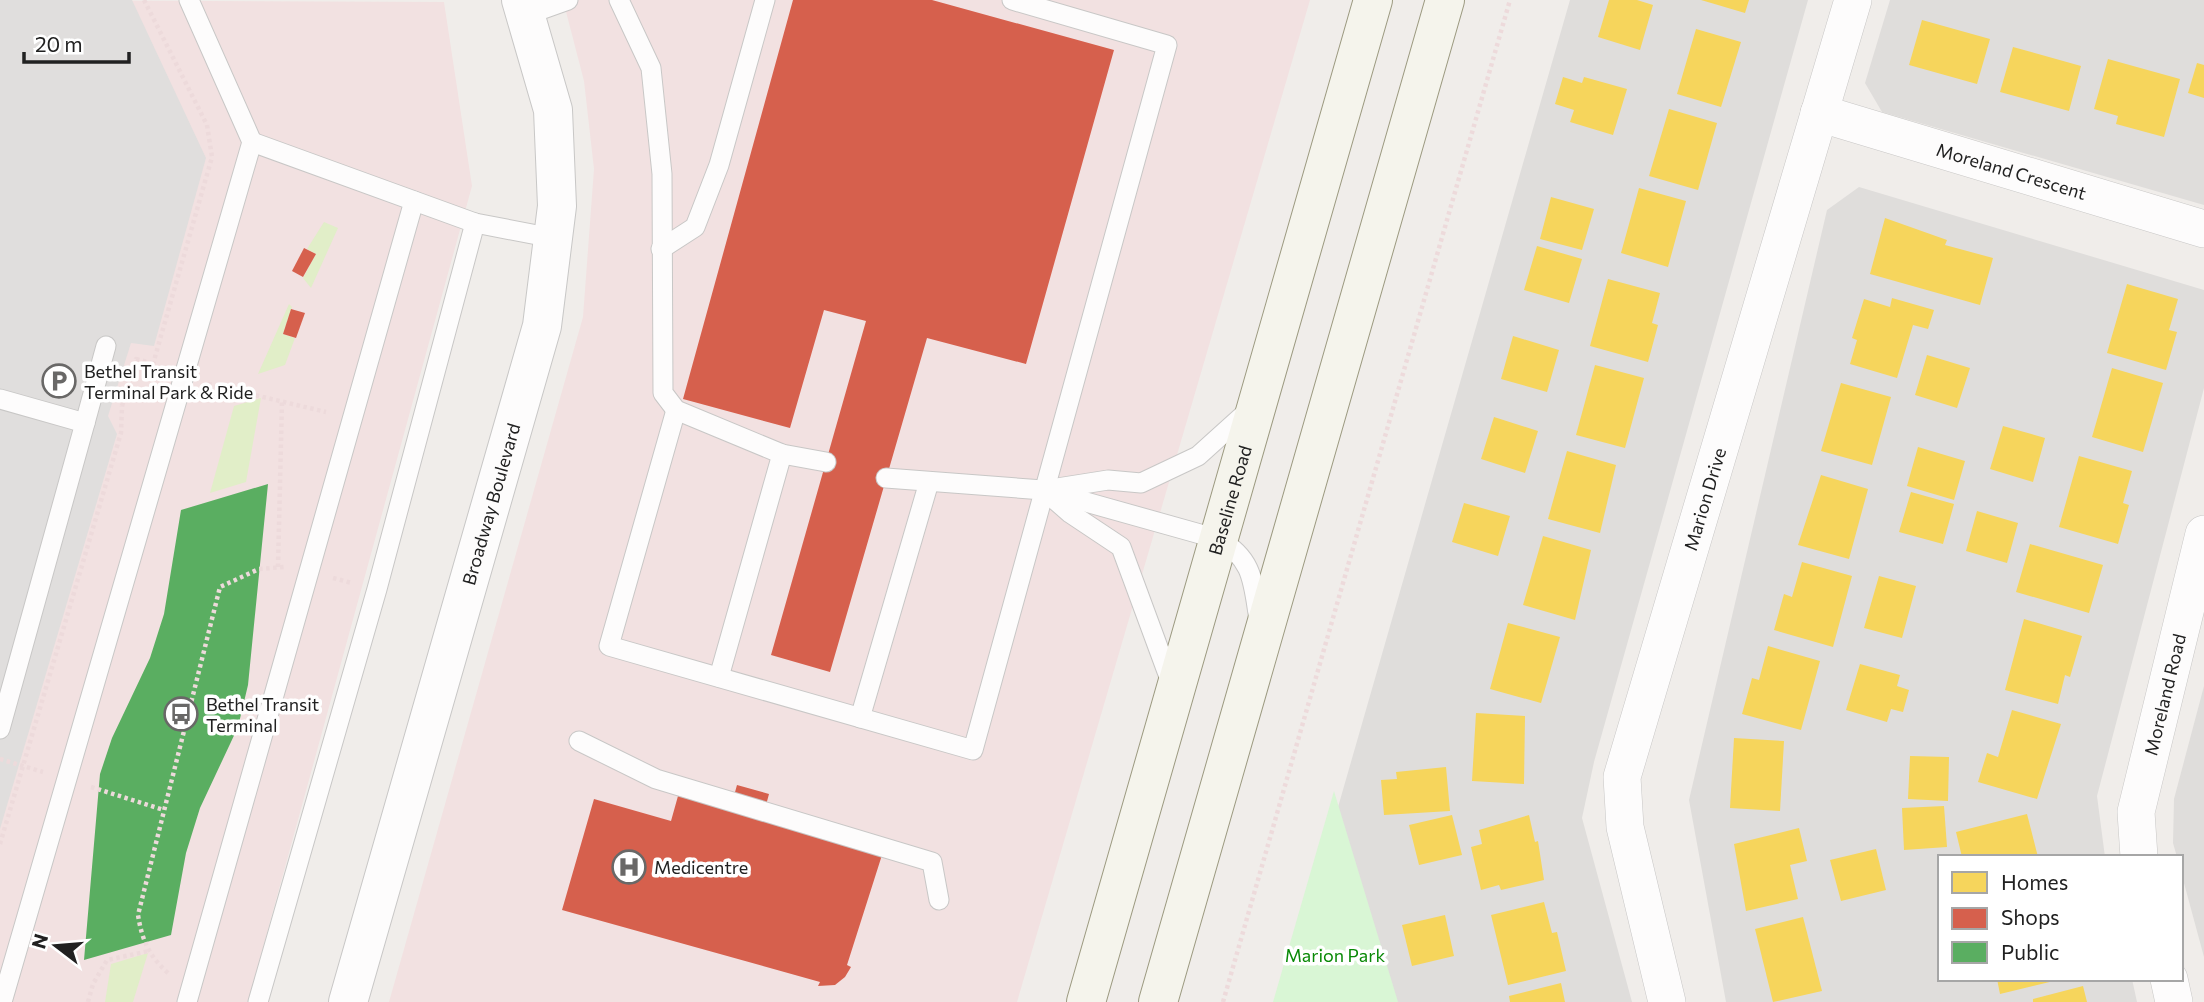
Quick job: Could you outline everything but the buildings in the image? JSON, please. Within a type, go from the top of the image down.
[{"type":"main road","name":"Baseline Road","points":[[1086,1002],[1373,0]]},
{"type":"main road","points":[[1158,1002],[1444,0]]},
{"type":"street","name":"Marion Drive","points":[[1667,1002],[1625,827],[1622,777],[1853,0]]},
{"type":"street","name":"Broadway Boulevard","points":[[348,1002],[542,326],[557,206],[553,110],[524,8]]},
{"type":"street","name":"Moreland Crescent","points":[[1819,113],[2204,229]]},
{"type":"street","name":"Moreland Road","points":[[2139,855],[2136,812],[2204,534]]},
{"type":"street","points":[[2169,981],[2174,1002]]},
{"type":"lane","points":[[2,1002],[252,142],[189,0]]},
{"type":"lane","points":[[524,8],[568,0]]},
{"type":"lane","points":[[619,0],[651,68],[662,174],[663,393],[676,410],[782,454],[826,462]]},
{"type":"lane","points":[[662,249],[695,227],[719,165],[765,0]]},
{"type":"lane","points":[[676,410],[609,646],[973,750],[1167,45],[1012,0]]},
{"type":"lane","points":[[252,142],[475,223],[553,238]]},
{"type":"lane","points":[[187,1002],[414,201]]},
{"type":"lane","points":[[258,1002],[373,602],[475,223]]},
{"type":"lane","points":[[0,729],[106,346]]},
{"type":"lane","points":[[0,399],[85,423]]},
{"type":"lane","points":[[1043,490],[1108,480],[1140,483],[1198,456],[1260,400]]},
{"type":"lane","points":[[719,677],[782,454]]},
{"type":"lane","points":[[886,478],[1043,490],[1218,539],[1231,546],[1251,570],[1262,639]]},
{"type":"lane","points":[[860,718],[929,482]]},
{"type":"lane","points":[[1043,490],[1070,513],[1121,547],[1175,692]]},
{"type":"lane","points":[[579,741],[656,779],[932,862],[939,900]]},
{"type":"path","points":[[144,0],[207,125],[212,157],[153,364],[185,373],[201,382],[330,413]]},
{"type":"path","points":[[1223,1002],[1510,0]]},
{"type":"path","points":[[278,567],[282,401]]},
{"type":"path","points":[[0,844],[121,433],[122,406]]},
{"type":"path","points":[[193,980],[168,973],[149,951],[143,943],[138,915],[220,587],[260,569]]},
{"type":"path","points":[[88,1002],[93,984],[107,960],[149,951]]},
{"type":"shaded area","points":[[0,0],[444,2],[472,186],[248,1002],[0,1002]]},
{"type":"shaded area","name":"Bethel Transit Terminal Park & Ride","points":[[0,0],[132,0],[206,158],[154,346],[131,343],[108,416],[117,434],[0,829]]},
{"type":"shaded area","points":[[563,0],[1310,0],[1017,1002],[389,1002],[583,317],[594,169],[584,81]]},
{"type":"shaded area","points":[[1570,0],[1808,0],[1594,762],[1582,818],[1632,1002],[1282,1002]]},
{"type":"shaded area","points":[[1890,0],[2204,0],[2204,205],[1882,112],[1865,83]]},
{"type":"shaded area","points":[[1859,187],[2204,290],[2204,388],[2097,796],[2105,855],[1938,855],[1938,981],[2132,981],[2137,1002],[1726,1002],[1689,800],[1827,210]]},
{"type":"shaded area","points":[[2204,686],[2204,957],[2183,879],[2183,855],[2176,855],[2173,843],[2174,799]]},
{"type":"green space","points":[[324,222],[338,228],[311,288],[303,278],[316,254],[307,249]]},
{"type":"green space","points":[[289,304],[292,307],[283,334],[295,338],[285,365],[258,374]]},
{"type":"green space","points":[[261,398],[246,482],[210,493],[234,406]]},
{"type":"green space","name":"Marion Park","points":[[1334,791],[1398,1002],[1273,1002]]},
{"type":"green space","points":[[148,953],[133,1002],[105,1002],[111,964]]},
{"type":"place","name":"Bethel Transit Terminal Park & Ride","points":[[59,381]]},
{"type":"place","name":"Bethel Transit Terminal","points":[[181,714]]},
{"type":"place","name":"Medicentre","points":[[629,867]]}]
